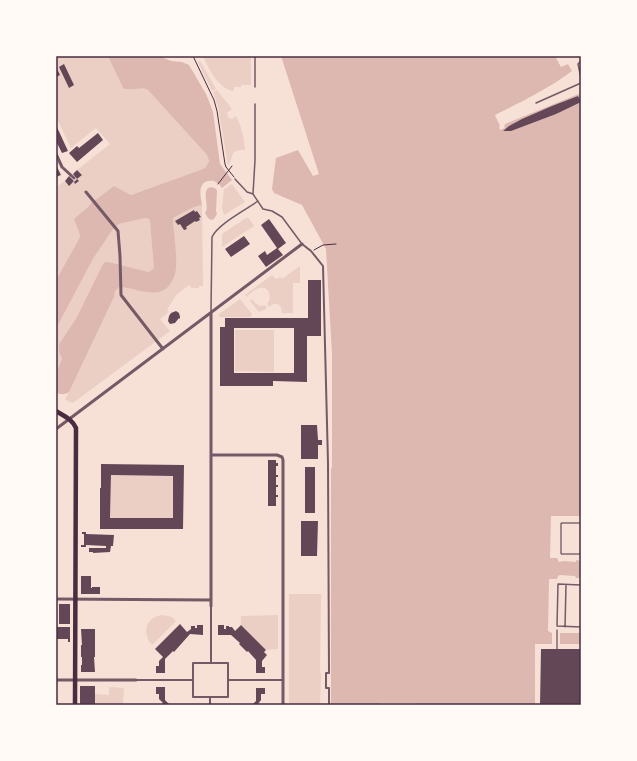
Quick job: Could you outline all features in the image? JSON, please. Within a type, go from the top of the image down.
[{"type":"main road","points":[[56,411],[70,419],[76,428],[75,705]]},
{"type":"street","points":[[56,154],[62,167],[74,178]]},
{"type":"street","points":[[86,192],[118,231],[122,295],[163,349]]},
{"type":"street","points":[[56,429],[302,244],[311,252],[323,266],[329,558],[329,673],[326,673],[325,681],[326,688],[329,688],[329,705]]},
{"type":"street","points":[[211,313],[211,663]]},
{"type":"street","points":[[211,455],[278,455],[282,457],[283,460],[283,705]]},
{"type":"street","points":[[56,599],[211,600]]},
{"type":"street","points":[[193,663],[211,663],[228,663],[228,697],[193,697],[193,663]]},
{"type":"street","points":[[56,680],[193,680]]},
{"type":"street","points":[[228,680],[283,680]]},
{"type":"street","points":[[210,697],[210,705]]},
{"type":"lane","points":[[255,56],[255,87]]},
{"type":"lane","points":[[581,60],[578,64],[581,78]]},
{"type":"lane","points":[[536,103],[581,83]]},
{"type":"lane","points":[[253,194],[255,160],[255,104]]},
{"type":"lane","points":[[235,179],[248,192],[253,194],[264,209],[272,211],[282,217],[302,244]]},
{"type":"lane","points":[[211,313],[212,237],[214,233],[224,224],[258,201]]},
{"type":"lane","points":[[581,585],[558,584],[557,626],[581,627]]},
{"type":"lane","points":[[565,627],[566,584]]},
{"type":"path","points":[[193,56],[214,100],[225,164],[235,179]]},
{"type":"path","points":[[218,184],[232,166]]},
{"type":"path","points":[[311,252],[323,245],[336,244]]},
{"type":"path","points":[[581,523],[561,523],[561,554],[581,554]]},
{"type":"path","points":[[557,632],[557,649]]},
{"type":"shaded area","points":[[56,56],[108,56],[123,88],[148,90],[207,155],[209,161],[203,169],[131,195],[114,186],[90,204],[75,219],[80,235],[79,239],[56,280],[56,187],[65,181],[69,185],[74,182],[76,184],[79,181],[77,179],[82,175],[77,170],[110,144],[96,128],[71,148],[56,117]]},
{"type":"shaded area","points":[[108,56],[159,56],[171,61],[182,62],[189,65],[206,94],[213,112],[220,164],[232,180],[222,188],[214,181],[205,182],[202,185],[200,192],[202,205],[194,207],[173,218],[176,269],[173,280],[166,289],[159,292],[149,292],[119,287],[115,291],[114,297],[69,392],[61,394],[56,392],[56,373],[62,359],[59,352],[59,344],[77,317],[102,266],[105,262],[109,262],[149,272],[154,268],[149,219],[145,218],[119,224],[113,229],[93,259],[56,327],[56,280],[80,235],[74,219],[90,204],[114,186],[131,195],[203,169],[209,161],[207,155],[148,90],[123,88]]},
{"type":"shaded area","points":[[203,56],[251,56],[251,85],[234,87],[234,91],[223,87],[215,78]]},
{"type":"shaded area","points":[[281,56],[555,56],[561,67],[568,64],[572,71],[563,78],[495,115],[500,126],[500,130],[505,128],[505,124],[581,93],[581,516],[551,516],[550,558],[557,558],[559,562],[576,562],[576,560],[581,561],[581,578],[560,575],[557,579],[549,579],[548,631],[552,633],[581,633],[581,644],[535,644],[535,705],[416,705],[415,703],[380,703],[380,705],[331,705],[332,354],[326,249],[302,205],[274,193],[272,189],[276,158],[298,150],[313,176],[319,174]]},
{"type":"shaded area","points":[[200,61],[216,89],[212,91],[198,62]]},
{"type":"shaded area","points":[[217,90],[232,109],[227,113],[229,118],[232,119],[236,116],[244,141],[245,150],[234,152],[228,166],[218,107],[213,92]]},
{"type":"shaded area","points":[[232,184],[245,202],[224,215],[222,208],[224,189]]},
{"type":"shaded area","points":[[212,187],[217,191],[217,214],[214,219],[211,220],[205,213],[207,207],[206,191],[208,188]]},
{"type":"shaded area","points":[[202,205],[203,286],[199,286],[199,288],[192,288],[189,285],[176,295],[167,310],[169,312],[160,319],[170,331],[73,403],[65,400],[114,297],[114,291],[119,287],[150,292],[160,292],[176,270],[173,218],[194,207]]},
{"type":"shaded area","points":[[145,218],[149,219],[150,221],[155,268],[149,272],[109,262],[77,317],[59,344],[59,352],[62,359],[56,373],[56,327],[93,259],[113,229],[119,224]]},
{"type":"shaded area","points":[[246,218],[249,218],[254,226],[222,247],[222,234]]},
{"type":"shaded area","points":[[300,266],[300,283],[293,283],[293,313],[282,313],[281,307],[278,304],[273,304],[269,307],[267,304],[270,296],[266,289],[256,289],[246,297],[245,295],[272,275],[276,279],[280,277],[282,279]]},
{"type":"shaded area","points":[[240,299],[252,314],[251,317],[219,317],[219,314]]},
{"type":"shaded area","points":[[252,299],[258,305],[265,305],[267,308],[259,312],[250,301]]},
{"type":"shaded area","points":[[235,330],[274,330],[274,372],[235,371]]},
{"type":"shaded area","points":[[111,475],[173,476],[173,518],[110,518]]},
{"type":"shaded area","points":[[289,594],[321,594],[320,705],[289,705]]},
{"type":"shaded area","points":[[162,615],[172,617],[176,621],[152,645],[147,636],[147,626],[152,619]]},
{"type":"shaded area","points":[[278,615],[278,649],[265,650],[241,625],[241,616]]},
{"type":"shaded area","points":[[109,687],[124,688],[123,705],[95,705],[95,694],[109,695]]},
{"type":"pier","points":[[552,633],[560,633],[560,644],[552,644]]},
{"type":"building","points":[[64,64],[74,85],[69,88],[59,67]]},
{"type":"building","points":[[56,67],[60,75],[56,77]]},
{"type":"building","points":[[578,96],[581,102],[556,114],[511,131],[503,131],[522,119]]},
{"type":"building","points":[[56,125],[68,151],[62,153],[56,141]]},
{"type":"building","points":[[98,133],[103,140],[77,162],[69,153],[77,146],[79,148]]},
{"type":"building","points":[[56,165],[61,175],[56,177]]},
{"type":"building","points":[[77,170],[82,175],[77,179],[73,174]]},
{"type":"building","points":[[69,176],[74,181],[69,186],[65,181]]},
{"type":"building","points":[[77,179],[79,181],[75,184],[74,182]]},
{"type":"building","points":[[194,210],[195,212],[197,211],[201,217],[199,218],[200,220],[195,221],[184,230],[180,224],[178,225],[175,221]]},
{"type":"building","points":[[269,219],[286,243],[278,249],[283,255],[266,267],[258,256],[265,251],[267,255],[277,248],[261,225]]},
{"type":"building","points":[[244,236],[250,244],[231,257],[225,249]]},
{"type":"building","points":[[308,280],[321,280],[321,336],[307,336],[307,382],[273,381],[273,386],[220,386],[220,327],[225,327],[225,318],[308,318]],"holes":[[[234,328],[294,328],[294,373],[234,373]]]},
{"type":"building","points":[[176,311],[179,313],[180,319],[179,318],[175,323],[170,324],[168,321],[169,316],[171,313]]},
{"type":"building","points":[[301,425],[317,425],[318,440],[322,440],[322,445],[318,445],[318,459],[301,459]]},
{"type":"building","points":[[268,460],[276,460],[276,463],[278,463],[278,466],[276,466],[276,475],[278,475],[278,477],[276,477],[276,485],[278,485],[278,487],[276,487],[276,495],[278,495],[278,497],[276,497],[276,506],[268,506]]},
{"type":"building","points":[[101,464],[184,465],[183,529],[100,529]],"holes":[[[111,475],[173,476],[173,518],[110,518]]]},
{"type":"building","points":[[305,467],[315,467],[315,513],[305,513]]},
{"type":"building","points":[[301,521],[318,521],[317,556],[301,556]]},
{"type":"building","points":[[82,532],[86,532],[86,534],[114,535],[113,546],[111,546],[110,552],[89,552],[89,548],[106,548],[106,546],[86,545],[86,547],[81,547],[81,545],[84,545],[84,534],[82,534]]},
{"type":"building","points":[[81,576],[91,576],[91,588],[100,587],[100,594],[81,594]]},
{"type":"building","points":[[59,604],[70,604],[70,624],[59,624]]},
{"type":"building","points":[[180,624],[187,632],[191,629],[191,626],[195,626],[195,628],[197,628],[197,625],[203,625],[203,635],[190,634],[174,652],[173,651],[165,659],[165,673],[156,673],[156,666],[159,666],[159,661],[163,657],[155,649]]},
{"type":"building","points":[[218,625],[224,625],[224,629],[226,629],[226,626],[232,627],[235,631],[241,625],[266,650],[264,652],[267,655],[262,661],[262,667],[265,667],[265,673],[256,673],[256,660],[231,635],[218,635]]},
{"type":"building","points":[[57,627],[70,627],[70,642],[68,642],[68,639],[56,638]]},
{"type":"building","points":[[81,629],[95,629],[95,672],[81,672]]},
{"type":"building","points":[[541,649],[581,649],[581,705],[540,705]]},
{"type":"building","points":[[80,686],[95,686],[95,705],[80,705]]},
{"type":"building","points":[[156,687],[165,687],[165,700],[170,705],[161,705],[163,703],[159,699],[159,694],[156,694]]},
{"type":"building","points":[[256,688],[265,688],[265,694],[261,694],[259,705],[252,705],[256,701]]}]
